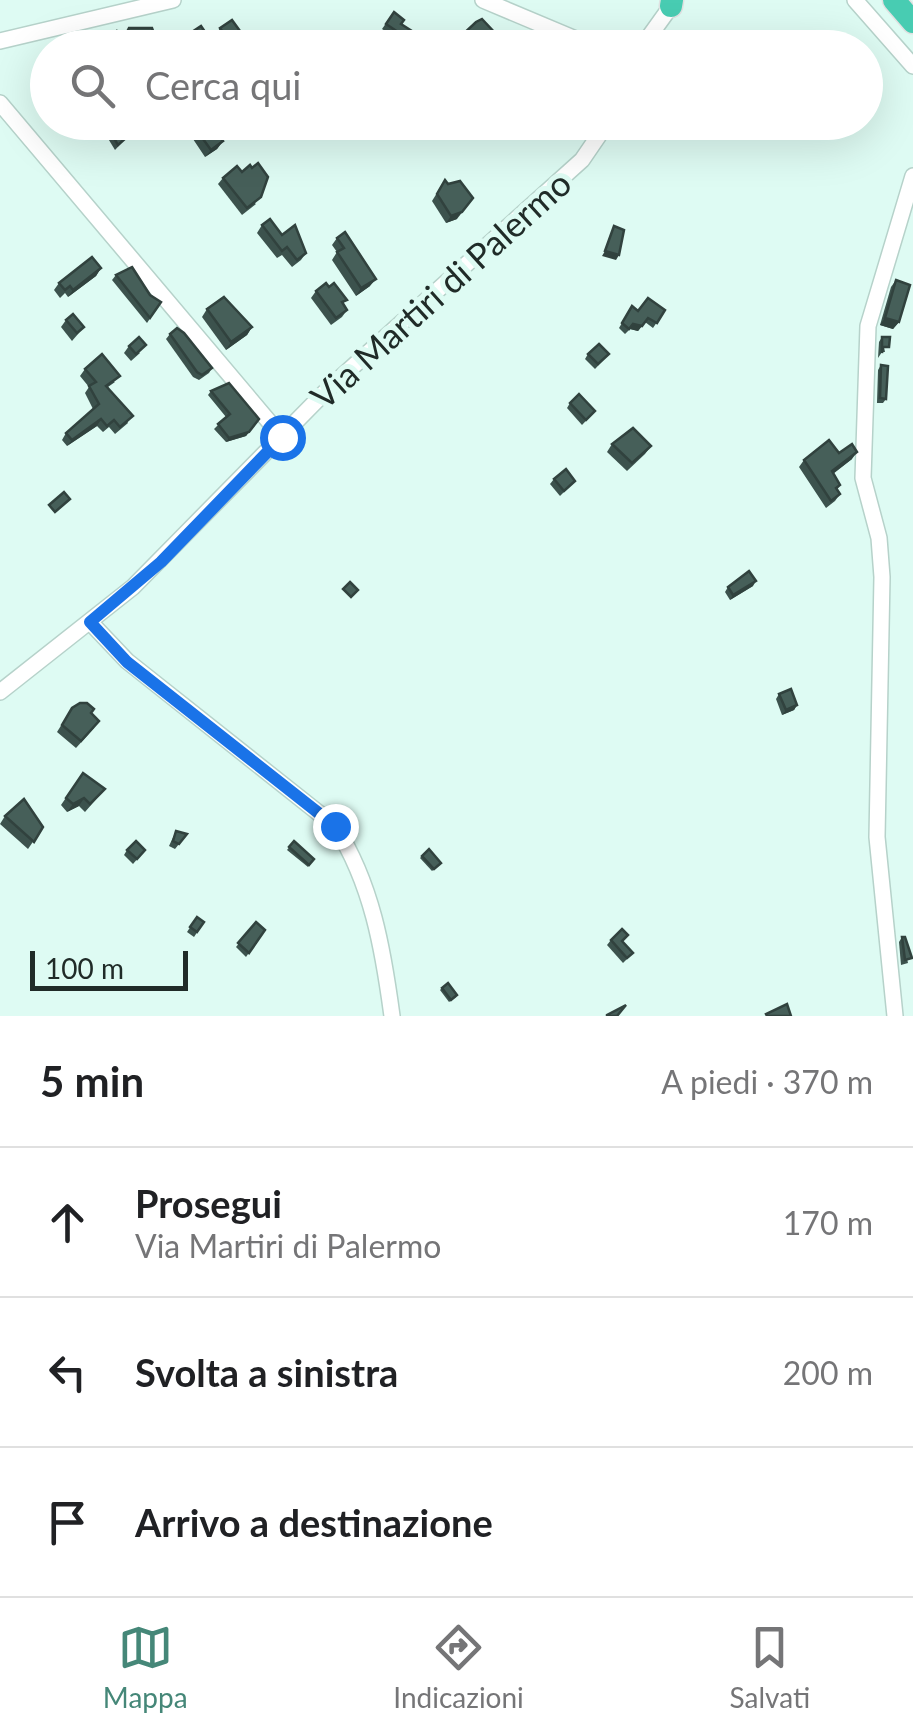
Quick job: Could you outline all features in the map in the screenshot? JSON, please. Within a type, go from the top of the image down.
[{"type":"highway","points":[[894,0],[913,22]]},
{"type":"street","points":[[41,30],[140,3],[173,0]]},
{"type":"street","points":[[483,0],[555,30]]},
{"type":"street","points":[[855,0],[881,30]]},
{"type":"street","points":[[654,30],[673,2]]},
{"type":"street","points":[[883,32],[913,66]]},
{"type":"street","points":[[0,41],[30,33]]},
{"type":"street","points":[[0,104],[30,139]]},
{"type":"street","points":[[30,140],[282,437]]},
{"type":"street","name":"Via Martiri di Palermo","points":[[0,692],[161,562],[328,389],[582,160],[596,140]]},
{"type":"street","points":[[895,1016],[878,836],[882,577],[879,538],[863,478],[863,448],[868,326],[913,176]]},
{"type":"street","points":[[90,622],[127,662],[335,826],[355,858],[380,930],[392,1016]]},
{"type":"building","points":[[394,12],[410,30],[395,30],[386,24]]},
{"type":"building","points":[[482,19],[492,30],[468,30]]},
{"type":"building","points":[[232,20],[239,30],[221,30]]},
{"type":"building","points":[[204,140],[223,141],[211,150]]},
{"type":"building","points":[[258,163],[268,177],[261,197],[247,208],[223,178],[237,166],[242,172]]},
{"type":"building","points":[[445,180],[448,184],[460,181],[473,198],[462,212],[451,216],[437,194]]},
{"type":"building","points":[[270,219],[282,235],[295,225],[306,253],[297,260],[287,247],[282,251],[262,225]]},
{"type":"building","points":[[614,226],[624,230],[619,255],[605,251]]},
{"type":"building","points":[[345,232],[376,279],[361,288],[337,252],[344,248],[337,238]]},
{"type":"building","points":[[92,257],[101,268],[73,290],[70,286],[65,290],[59,283]]},
{"type":"building","points":[[132,267],[150,295],[161,302],[150,318],[116,275]]},
{"type":"building","points":[[896,280],[910,285],[899,322],[885,318]]},
{"type":"building","points":[[326,283],[329,287],[334,283],[347,300],[342,302],[347,310],[336,318],[316,291]]},
{"type":"building","points":[[224,297],[252,327],[231,342],[207,309]]},
{"type":"building","points":[[648,298],[665,310],[657,323],[648,318],[642,326],[633,324],[629,329],[622,323],[632,306],[638,311]]},
{"type":"building","points":[[73,314],[84,327],[77,333],[66,320]]},
{"type":"building","points":[[177,328],[212,368],[202,375],[170,334]]},
{"type":"building","points":[[139,337],[146,345],[136,354],[129,346]]},
{"type":"building","points":[[882,337],[890,337],[889,347],[883,347],[882,353]]},
{"type":"building","points":[[599,344],[609,354],[598,364],[588,354]]},
{"type":"building","points":[[102,354],[120,376],[106,386],[133,416],[120,427],[114,420],[107,426],[101,419],[72,440],[66,433],[99,404],[89,386],[96,382],[85,369]]},
{"type":"building","points":[[881,365],[888,366],[886,399],[880,398]]},
{"type":"building","points":[[229,383],[259,419],[249,432],[229,438],[218,424],[230,414],[211,391]]},
{"type":"building","points":[[579,394],[595,411],[586,420],[570,403]]},
{"type":"building","points":[[633,428],[651,446],[632,463],[612,444]]},
{"type":"building","points":[[829,440],[839,453],[852,444],[857,452],[832,471],[840,494],[831,501],[804,460]]},
{"type":"building","points":[[566,469],[575,481],[564,491],[554,479]]},
{"type":"building","points":[[64,492],[70,499],[55,512],[49,505]]},
{"type":"building","points":[[749,571],[756,581],[733,595],[728,587]]},
{"type":"building","points":[[350,582],[358,590],[351,597],[343,589]]},
{"type":"building","points":[[791,689],[797,705],[786,710],[779,694]]},
{"type":"building","points":[[80,703],[94,709],[91,713],[99,721],[81,741],[62,725],[72,708]]},
{"type":"building","points":[[83,773],[105,789],[90,804],[84,798],[73,804],[66,798]]},
{"type":"building","points":[[24,799],[43,827],[34,842],[5,816]]},
{"type":"building","points":[[176,831],[187,834],[179,844],[173,841]]},
{"type":"building","points":[[136,841],[145,850],[137,859],[127,850]]},
{"type":"building","points":[[294,841],[314,859],[309,865],[289,847]]},
{"type":"building","points":[[429,849],[441,863],[434,869],[422,856]]},
{"type":"building","points":[[197,917],[204,922],[197,932],[190,927]]},
{"type":"building","points":[[256,922],[265,930],[249,953],[238,943]]},
{"type":"building","points":[[622,929],[628,935],[622,941],[633,953],[627,958],[611,940]]},
{"type":"building","points":[[905,937],[912,958],[905,960]]},
{"type":"building","points":[[448,983],[457,995],[451,1000],[442,988]]},
{"type":"building","points":[[787,1004],[791,1016],[767,1016],[766,1014]]},
{"type":"building","points":[[626,1005],[617,1016],[607,1016],[607,1015]]},
{"type":"route","points":[[282,437],[161,562],[90,622],[127,662],[335,826]]}]
